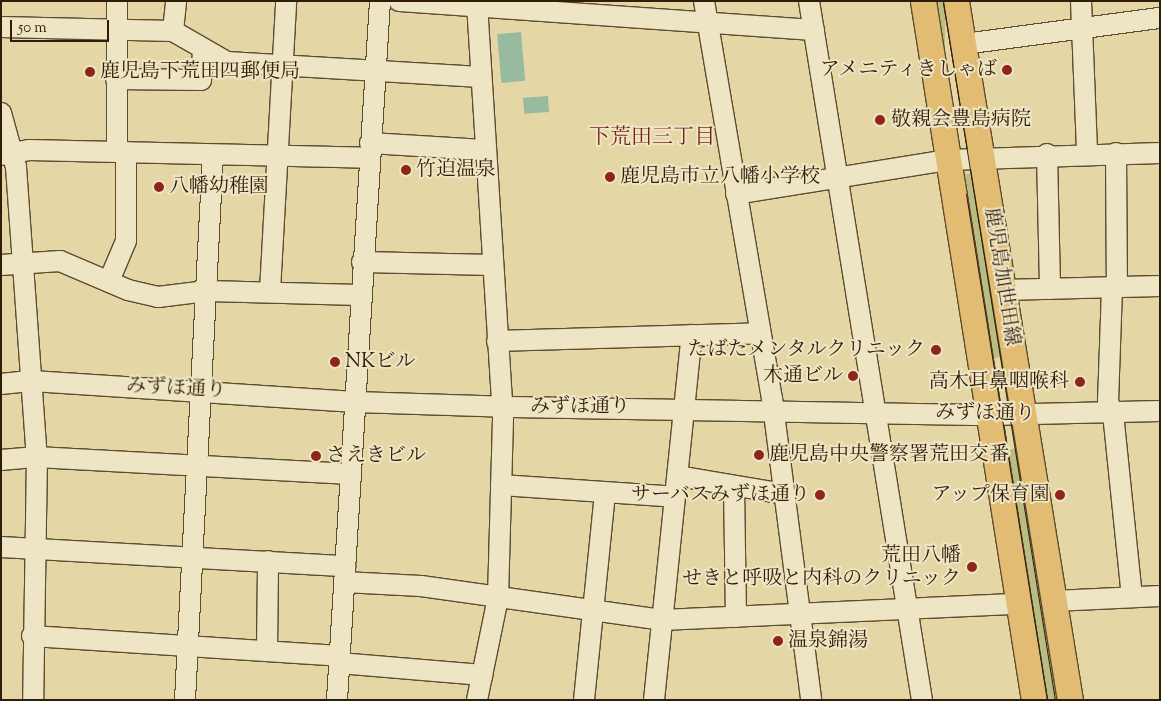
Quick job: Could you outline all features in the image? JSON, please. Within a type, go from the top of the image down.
[{"type":"main road","name":"鹿児島加世田線","points":[[923,1],[1034,700]]},
{"type":"main road","name":"鹿児島加世田線","points":[[956,1],[1070,700]]},
{"type":"street","points":[[109,281],[126,241],[114,27],[117,1]]},
{"type":"street","points":[[173,31],[176,1]]},
{"type":"street","points":[[270,291],[286,1]]},
{"type":"street","points":[[337,700],[362,262],[380,1]]},
{"type":"street","points":[[399,1],[621,9],[706,22],[814,30]]},
{"type":"street","points":[[704,1],[706,22],[773,410],[811,700]]},
{"type":"street","points":[[809,1],[877,412],[922,700]]},
{"type":"street","points":[[1081,1],[1085,28],[1086,154]]},
{"type":"street","points":[[477,5],[484,150],[497,341],[501,484],[498,598],[477,700]]},
{"type":"street","points":[[964,44],[1160,18]]},
{"type":"street","points":[[1,27],[114,27],[173,31],[227,62],[375,69],[481,77]]},
{"type":"street","points":[[116,79],[201,80],[203,49]]},
{"type":"street","points":[[1,113],[23,262],[37,457],[36,548],[32,636],[33,700]]},
{"type":"street","points":[[7,154],[122,152],[278,156],[369,151],[484,150]]},
{"type":"street","points":[[736,194],[981,156],[1160,153]]},
{"type":"street","points":[[1048,154],[1050,289]]},
{"type":"street","points":[[1116,154],[1115,288],[1108,400],[1112,412],[1132,597]]},
{"type":"street","points":[[185,700],[203,390],[213,155]]},
{"type":"street","points":[[1,265],[23,262],[60,261],[109,281],[158,297],[207,290],[360,295]]},
{"type":"street","points":[[362,262],[492,265]]},
{"type":"street","points":[[1003,290],[1160,286]]},
{"type":"street","points":[[497,341],[760,333]]},
{"type":"street","points":[[654,700],[692,335]]},
{"type":"street","name":"みずほ通り","points":[[1,384],[32,381],[203,390],[355,402],[500,406],[989,415],[1160,411]]},
{"type":"street","points":[[1,460],[37,457],[350,474]]},
{"type":"street","points":[[678,476],[734,488],[784,494]]},
{"type":"street","points":[[501,484],[675,497]]},
{"type":"street","points":[[734,488],[736,617]]},
{"type":"street","points":[[584,700],[595,613],[605,493]]},
{"type":"street","points":[[1,548],[36,548],[268,560],[344,574],[595,613],[662,620],[1018,604]]},
{"type":"street","points":[[267,649],[268,560]]},
{"type":"street","points":[[1054,601],[1160,596]]},
{"type":"street","points":[[32,636],[267,649],[339,660],[482,675]]},
{"type":"shaded area","points":[[931,1],[945,1],[945,134],[931,134]]},
{"type":"shaded area","points":[[521,32],[525,81],[501,83],[497,34]]},
{"type":"shaded area","points":[[548,96],[549,112],[524,114],[523,98]]},
{"type":"shaded area","points":[[974,173],[1003,357],[990,359],[961,175]]},
{"type":"shaded area","points":[[1018,448],[1058,700],[1044,700],[1004,450]]},
{"type":"tram line","points":[[943,1],[1055,700]]},
{"type":"tram line","points":[[966,194],[1047,700]]},
{"type":"place","name":"アメニティきしゃば","points":[[1007,70]]},
{"type":"place","name":"鹿児島下荒田四郵便局","points":[[90,72]]},
{"type":"place","name":"敬親会豊島病院","points":[[880,120]]},
{"type":"place","name":"竹迫温泉","points":[[406,170]]},
{"type":"place","name":"鹿児島市立八幡小学校","points":[[610,177]]},
{"type":"place","name":"八幡幼稚園","points":[[159,187]]},
{"type":"place","name":"たばたメンタルクリニック","points":[[936,350]]},
{"type":"place","name":"NKビル","points":[[335,362]]},
{"type":"place","name":"木通ビル","points":[[853,376]]},
{"type":"place","name":"高木耳鼻咽喉科","points":[[1080,382]]},
{"type":"place","name":"鹿児島中央警察署荒田交番","points":[[759,455]]},
{"type":"place","name":"さえきビル","points":[[316,456]]},
{"type":"place","name":"サーバスみずほ通り","points":[[820,495]]},
{"type":"place","name":"アップ保育園","points":[[1060,495]]},
{"type":"place","name":"荒田八幡 せきと呼吸と内科のクリニック","points":[[972,567]]},
{"type":"place","name":"温泉錦湯","points":[[778,641]]},
{"type":"district","name":"下荒田三丁目","points":[[652,138]]}]
